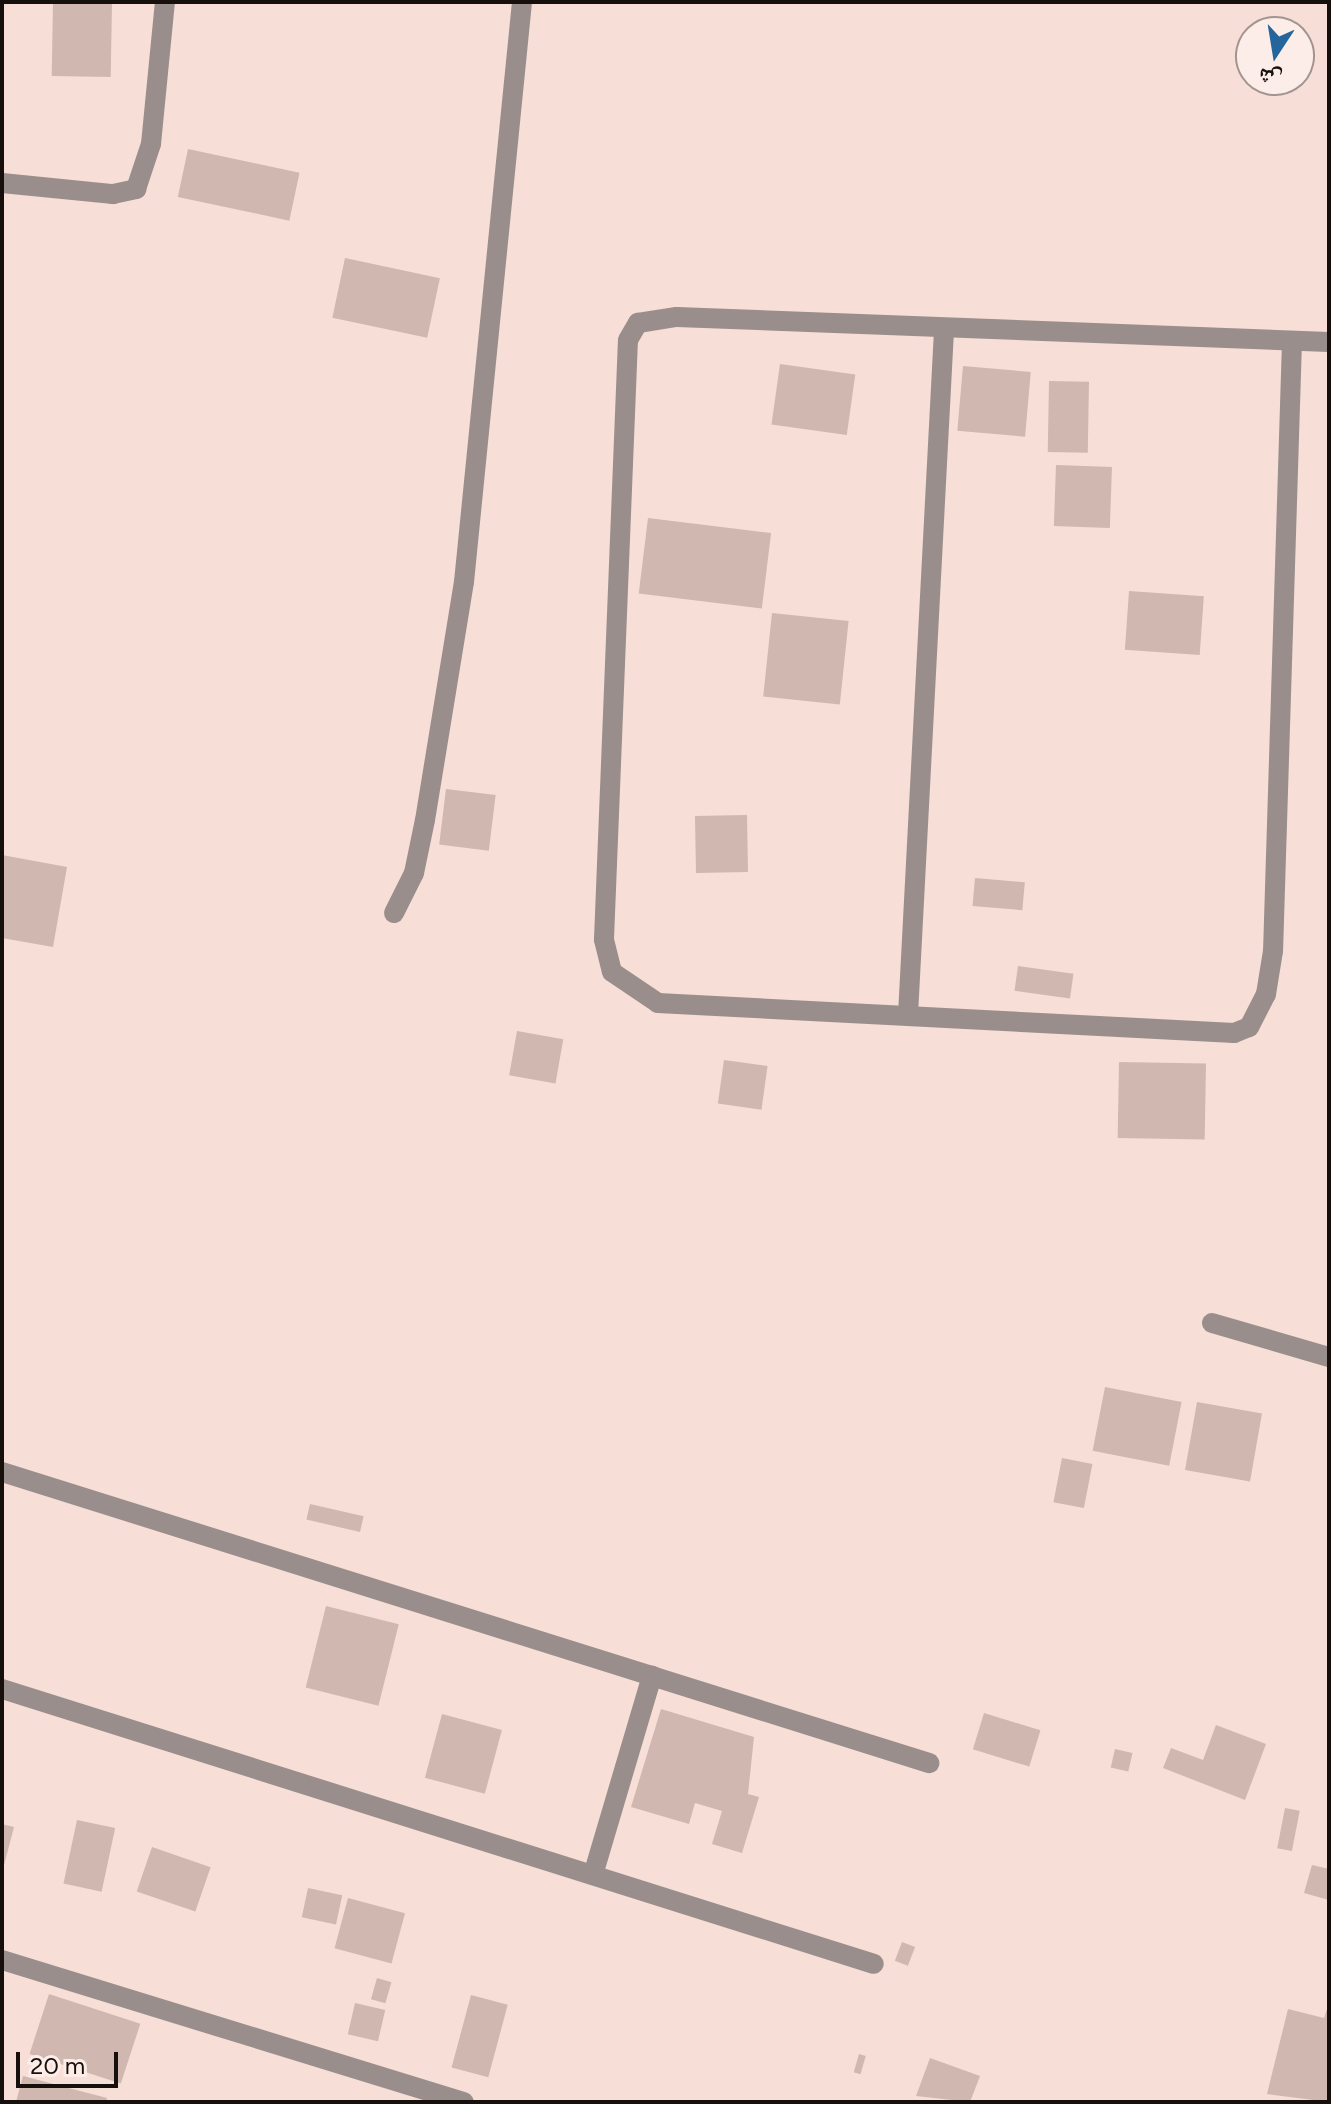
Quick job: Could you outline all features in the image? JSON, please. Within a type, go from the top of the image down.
[{"type":"street","points":[[2,183],[113,194],[136,189],[151,144],[165,2]]},
{"type":"street","points":[[394,913],[419,847],[464,582],[522,2]]},
{"type":"street","points":[[1292,341],[1273,951],[1261,1009],[1249,1027],[1234,1033],[658,1003],[612,972],[604,939],[628,340],[638,323],[656,316],[944,330],[1329,342]]},
{"type":"street","points":[[908,1015],[944,330]]},
{"type":"street","points":[[1212,1323],[1329,1357]]},
{"type":"street","points":[[2,1472],[929,1763]]},
{"type":"street","points":[[593,1875],[652,1676]]},
{"type":"street","points":[[2,1689],[874,1964]]},
{"type":"street","points":[[2,1960],[464,2102]]},
{"type":"building","points":[[53,2],[112,3],[111,77],[52,76]]},
{"type":"building","points":[[188,149],[300,173],[289,221],[178,197]]},
{"type":"building","points":[[345,258],[440,278],[427,338],[332,318]]},
{"type":"building","points":[[780,364],[855,375],[847,435],[772,424]]},
{"type":"building","points":[[963,366],[1031,372],[1025,437],[957,431]]},
{"type":"building","points":[[1049,381],[1089,382],[1088,453],[1048,452]]},
{"type":"building","points":[[1056,465],[1112,467],[1110,528],[1054,526]]},
{"type":"building","points":[[648,518],[771,533],[762,609],[639,593]]},
{"type":"building","points":[[1129,591],[1204,596],[1200,655],[1125,650]]},
{"type":"building","points":[[772,613],[849,621],[840,705],[763,697]]},
{"type":"building","points":[[446,789],[496,795],[489,851],[439,845]]},
{"type":"building","points":[[747,815],[748,872],[696,873],[695,816]]},
{"type":"building","points":[[2,855],[67,867],[53,947],[2,938]]},
{"type":"building","points":[[975,878],[1025,882],[1022,910],[973,906]]},
{"type":"building","points":[[1018,966],[1073,974],[1070,999],[1015,991]]},
{"type":"building","points":[[517,1031],[563,1039],[555,1083],[509,1075]]},
{"type":"building","points":[[724,1060],[768,1066],[761,1110],[718,1104]]},
{"type":"building","points":[[1119,1062],[1206,1064],[1205,1140],[1118,1138]]},
{"type":"building","points":[[1105,1387],[1182,1402],[1169,1466],[1093,1451]]},
{"type":"building","points":[[1197,1402],[1262,1413],[1250,1481],[1185,1470]]},
{"type":"building","points":[[1062,1458],[1092,1464],[1084,1508],[1053,1502]]},
{"type":"building","points":[[310,1504],[364,1516],[360,1532],[306,1520]]},
{"type":"building","points":[[326,1606],[399,1624],[378,1706],[306,1688]]},
{"type":"building","points":[[661,1709],[754,1737],[748,1794],[759,1797],[742,1853],[712,1844],[722,1811],[695,1803],[689,1824],[631,1807]]},
{"type":"building","points":[[984,1713],[1040,1730],[1029,1767],[973,1749]]},
{"type":"building","points":[[442,1714],[502,1730],[485,1794],[425,1778]]},
{"type":"building","points":[[1216,1725],[1266,1744],[1245,1800],[1163,1768],[1171,1748],[1203,1760]]},
{"type":"building","points":[[1115,1749],[1133,1753],[1128,1772],[1111,1768]]},
{"type":"building","points":[[1285,1808],[1300,1811],[1292,1851],[1277,1848]]},
{"type":"building","points":[[77,1820],[115,1828],[102,1892],[63,1884]]},
{"type":"building","points":[[2,1824],[14,1827],[3,1869],[2,1869]]},
{"type":"building","points":[[152,1847],[211,1867],[195,1912],[137,1891]]},
{"type":"building","points":[[1312,1865],[1329,1869],[1329,1900],[1304,1893]]},
{"type":"building","points":[[308,1888],[342,1895],[336,1925],[302,1917]]},
{"type":"building","points":[[348,1898],[405,1913],[392,1963],[335,1948]]},
{"type":"building","points":[[902,1942],[915,1947],[908,1966],[895,1961]]},
{"type":"building","points":[[377,1978],[391,1982],[385,2003],[371,1999]]},
{"type":"building","points":[[49,1994],[140,2024],[121,2084],[30,2054]]},
{"type":"building","points":[[471,1995],[508,2005],[488,2077],[452,2067]]},
{"type":"building","points":[[355,2003],[385,2010],[378,2041],[348,2034]]},
{"type":"building","points":[[1329,2003],[1329,2102],[1267,2094],[1288,2009],[1324,2018]]},
{"type":"building","points":[[859,2054],[866,2056],[860,2074],[854,2072]]},
{"type":"building","points":[[930,2058],[980,2076],[970,2102],[916,2096]]},
{"type":"building","points":[[23,2076],[107,2098],[106,2102],[16,2102]]}]
